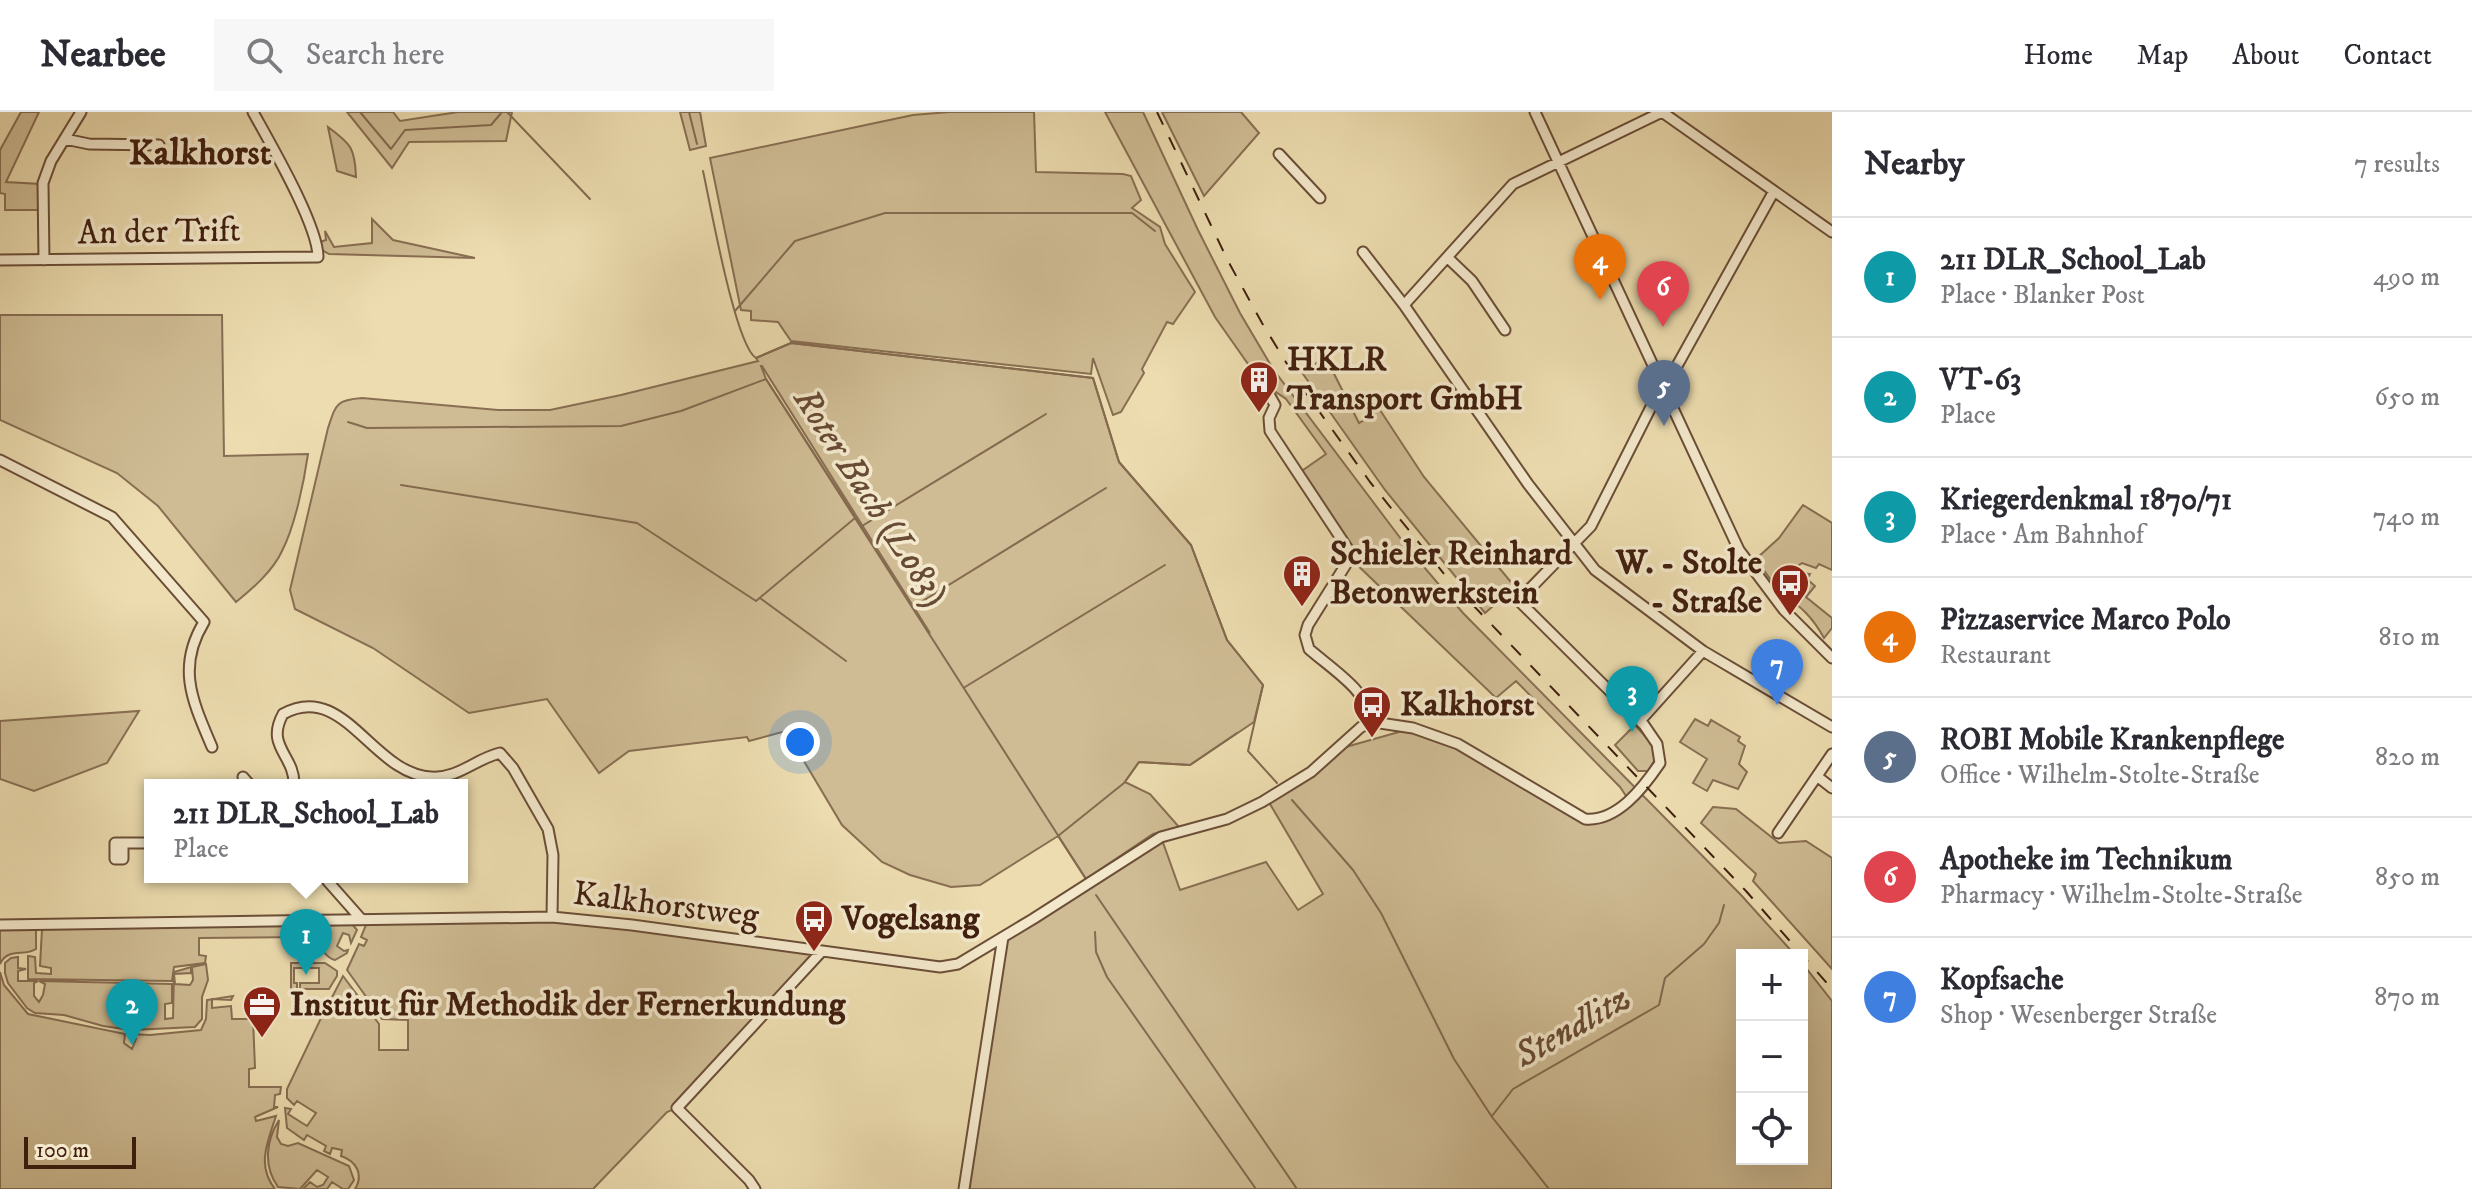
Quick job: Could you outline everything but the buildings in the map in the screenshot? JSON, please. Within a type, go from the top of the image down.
[{"type":"street","points":[[44,260],[43,183],[51,161],[81,112]]},
{"type":"street","name":"An der Trift","points":[[0,260],[318,257],[316,240],[253,112]]},
{"type":"street","points":[[1535,112],[1739,550],[1784,610],[1832,658]]},
{"type":"street","points":[[1404,305],[1513,184],[1662,112],[1832,232]]},
{"type":"street","points":[[65,139],[89,144],[159,145]]},
{"type":"street","points":[[1279,154],[1320,198]]},
{"type":"street","points":[[1659,380],[1673,373],[1774,191]]},
{"type":"street","points":[[1363,252],[1404,305],[1528,484],[1595,570],[1703,651],[1832,727]]},
{"type":"street","points":[[1448,258],[1472,281],[1505,330]]},
{"type":"street","points":[[1266,389],[1275,405],[1269,418],[1270,431],[1296,475],[1350,552],[1350,558],[1308,625],[1306,642],[1309,649],[1363,696],[1373,722],[1413,728],[1443,738],[1585,819],[1595,820],[1614,813],[1640,788],[1660,763],[1657,744],[1640,721],[1520,602],[1591,526],[1651,407],[1666,396]]},
{"type":"street","points":[[0,460],[112,517],[204,622],[187,668],[193,700],[212,747]]},
{"type":"street","points":[[1640,721],[1703,651]]},
{"type":"street","points":[[293,779],[292,769],[278,746],[276,734],[283,714],[295,707],[309,705],[327,709],[340,717],[392,763],[408,772],[430,777],[453,775],[500,753],[513,768],[548,829],[553,855],[552,917]]},
{"type":"street","name":"Kalkhorstweg","points":[[0,925],[552,917],[940,967],[958,964],[1161,837],[1227,819],[1262,802],[1311,772],[1361,727],[1373,722]]},
{"type":"street","points":[[1778,833],[1832,754]]},
{"type":"street","points":[[1818,777],[1832,788]]},
{"type":"street","points":[[123,843],[144,843]]},
{"type":"street","points":[[329,883],[362,920]]},
{"type":"street","points":[[964,1189],[1003,937]]},
{"type":"street","points":[[755,1189],[677,1108],[822,951]]},
{"type":"shaded area","points":[[21,112],[39,112],[6,182],[41,184],[41,210],[5,210],[5,194],[0,193],[0,150]]},
{"type":"shaded area","points":[[347,112],[393,112],[400,121],[458,112],[512,112],[506,141],[409,142],[392,168]]},
{"type":"shaded area","points":[[680,112],[700,112],[706,146],[690,150]]},
{"type":"shaded area","points":[[1034,112],[1036,172],[1131,176],[1141,200],[1132,208],[1160,227],[1165,244],[1195,292],[1173,324],[1167,322],[1142,369],[1144,373],[1121,412],[1113,415],[1093,358],[1091,374],[791,341],[778,322],[751,320],[751,311],[741,310],[710,158],[913,115]]},
{"type":"shaded area","points":[[1105,112],[1143,112],[1198,230],[1240,313],[1273,369],[1407,547],[1463,613],[1741,895],[1790,949],[1736,949],[1736,1165],[1808,1165],[1808,971],[1832,1001],[1832,1189],[969,1189],[974,1130],[1003,937],[1161,837],[1180,890],[1266,862],[1298,910],[1323,894],[1267,799],[1335,750],[1413,728],[1428,732],[1595,820],[1628,799],[1620,787],[1516,681],[1496,698],[1350,558],[1296,475],[1326,454],[1286,399],[1260,381],[1215,317]]},
{"type":"shaded area","points":[[1162,112],[1241,112],[1259,133],[1204,196]]},
{"type":"shaded area","points":[[328,127],[350,148],[356,177],[337,171]]},
{"type":"shaded area","points":[[372,219],[393,240],[475,258],[329,254],[322,250],[320,242],[326,240],[325,231],[334,247],[372,243]]},
{"type":"shaded area","points":[[0,315],[222,315],[224,456],[308,454],[287,541],[273,566],[236,602],[158,506],[117,473],[0,420]]},
{"type":"shaded area","points":[[791,343],[1093,378],[1119,462],[1191,545],[1227,640],[1263,685],[1254,722],[1190,765],[1139,762],[1125,782],[1150,794],[1179,827],[1153,834],[1086,879],[1058,836],[980,885],[951,887],[910,875],[882,862],[842,825],[786,731],[749,741],[747,737],[629,751],[599,773],[547,699],[469,713],[373,648],[295,609],[290,590],[328,428],[335,408],[342,402],[362,398],[498,410],[550,410],[758,361],[756,358]],"holes":[[[762,366],[930,633],[766,379]]]},
{"type":"shaded area","points":[[1325,356],[1359,423],[1380,410],[1424,477],[1515,587],[1485,613],[1385,490],[1303,374]]},
{"type":"shaded area","points":[[1803,505],[1832,523],[1832,570],[1819,564],[1816,568],[1802,563],[1773,583],[1756,559],[1779,538]]},
{"type":"shaded area","points":[[1803,573],[1810,574],[1807,579],[1815,586],[1806,597],[1832,618],[1832,628],[1824,638],[1806,613],[1782,594]]},
{"type":"shaded area","points":[[139,711],[107,763],[34,791],[0,779],[0,721]]},
{"type":"shaded area","points":[[1695,719],[1708,726],[1711,720],[1740,737],[1738,741],[1745,746],[1739,764],[1747,772],[1738,789],[1713,780],[1707,791],[1693,783],[1707,759],[1680,742]]},
{"type":"shaded area","points":[[1635,725],[1653,745],[1656,758],[1648,771],[1638,771],[1615,745]]},
{"type":"shaded area","points":[[1713,807],[1736,809],[1779,843],[1806,841],[1832,858],[1832,969],[1753,881],[1756,874],[1701,823]]},
{"type":"shaded area","points":[[552,917],[822,951],[677,1108],[667,1112],[593,1189],[355,1189],[359,1178],[357,1169],[351,1161],[341,1156],[342,1150],[332,1148],[330,1154],[324,1151],[326,1146],[307,1135],[304,1140],[287,1128],[285,1108],[291,1109],[288,1114],[307,1126],[316,1113],[297,1101],[294,1105],[287,1098],[287,1089],[323,1014],[339,1014],[339,1002],[328,1005],[343,976],[379,1024],[379,1050],[408,1050],[408,1020],[382,1019],[347,970],[359,944],[364,946],[367,940],[361,937],[366,925],[362,920]]},
{"type":"shaded area","points":[[352,924],[357,930],[351,943],[349,935],[343,933],[337,946],[348,950],[347,953],[335,960],[316,944],[307,941],[307,937],[199,938],[199,955],[206,956],[205,963],[174,967],[172,981],[28,979],[28,956],[35,957],[36,973],[51,974],[51,968],[40,966],[42,929]]},
{"type":"shaded area","points":[[0,929],[36,929],[36,949],[7,956],[0,964]]},
{"type":"shaded area","points":[[18,957],[18,968],[26,969],[18,971],[18,981],[38,981],[34,983],[34,996],[39,1002],[45,984],[39,981],[172,984],[172,1003],[165,1004],[165,1019],[173,1018],[174,972],[191,967],[191,973],[174,974],[175,984],[190,985],[193,980],[192,967],[206,964],[208,980],[202,997],[202,1019],[195,1027],[131,1030],[64,1015],[35,1013],[27,1008],[8,983],[5,963]]},
{"type":"shaded area","points":[[291,963],[325,963],[337,971],[337,976],[329,989],[300,989],[300,983],[319,983],[319,968],[294,968],[297,989],[291,989]]},
{"type":"shaded area","points":[[0,972],[4,985],[28,1014],[125,1034],[124,1043],[132,1049],[136,1039],[130,1038],[130,1034],[201,1030],[206,1019],[207,1000],[212,999],[212,1008],[231,1006],[232,1019],[253,1019],[255,1068],[249,1069],[249,1087],[281,1087],[280,1094],[275,1095],[274,1107],[278,1107],[255,1117],[256,1121],[276,1116],[265,1153],[266,1171],[275,1189],[0,1189]]},
{"type":"shaded area","points":[[279,1120],[277,1137],[281,1144],[288,1146],[298,1143],[349,1166],[354,1180],[348,1189],[332,1182],[327,1189],[303,1189],[310,1182],[317,1187],[323,1185],[328,1177],[317,1170],[300,1189],[278,1187],[270,1171],[268,1154],[271,1136]]},
{"type":"waterway","points":[[360,112],[391,149],[405,130],[491,125],[502,112]]},
{"type":"waterway","points":[[507,112],[590,199]]},
{"type":"waterway","points":[[689,112],[697,144]]},
{"type":"waterway","points":[[703,171],[732,301],[748,348],[756,358],[791,343],[1093,378],[1119,462],[1191,545],[1227,640],[1263,685],[1248,751],[1277,783]]},
{"type":"waterway","points":[[735,311],[795,241],[885,213],[1132,213],[1155,231]]},
{"type":"waterway","name":"Roter Bach (L083)","points":[[348,422],[367,428],[621,426],[681,411],[766,379],[1086,879]]},
{"type":"waterway","points":[[862,526],[1046,414]]},
{"type":"waterway","points":[[401,485],[637,523],[756,601],[855,518]]},
{"type":"waterway","points":[[913,607],[1106,488]]},
{"type":"waterway","points":[[965,687],[1165,565]]},
{"type":"waterway","points":[[760,598],[846,661]]},
{"type":"waterway","points":[[1058,836],[1124,783],[1139,762],[1190,765],[1237,733]]},
{"type":"waterway","points":[[1292,800],[1353,870],[1381,913],[1454,1059],[1492,1117],[1549,1189]]},
{"type":"waterway","name":"Roter Bach (L083)","points":[[1096,895],[1297,1189]]},
{"type":"waterway","name":"Stendlitz","points":[[1492,1116],[1513,1089],[1659,1005],[1665,978],[1704,944],[1719,923],[1724,905]]},
{"type":"waterway","points":[[1095,932],[1096,952],[1107,977],[1256,1189]]},
{"type":"railway","points":[[1157,112],[1228,261],[1262,323],[1298,382],[1370,482],[1449,580],[1746,891],[1832,989]]},
{"type":"place","name":"Pizzaservice Marco Polo","points":[[1600,300]]},
{"type":"place","name":"Apotheke im Technikum","points":[[1663,327]]},
{"type":"place","name":"HKLR Transport GmbH","points":[[1259,414]]},
{"type":"place","name":"ROBI Mobile Krankenpflege","points":[[1664,426]]},
{"type":"place","name":"Schieler Reinhard Betonwerkstein","points":[[1302,608]]},
{"type":"place","name":"W. - Stolte - Straße","points":[[1790,617]]},
{"type":"place","name":"Kopfsache","points":[[1777,705]]},
{"type":"place","name":"Kriegerdenkmal 1870/71","points":[[1632,732]]},
{"type":"place","name":"Kalkhorst","points":[[1372,739]]},
{"type":"place","name":"Vogelsang","points":[[814,953]]},
{"type":"place","name":"211 DLR_School_Lab","points":[[306,975]]},
{"type":"place","name":"Institut für Methodik der Fernerkundung","points":[[262,1039]]},
{"type":"place","name":"VT-63","points":[[132,1045]]},
{"type":"district","name":"Kalkhorst","points":[[200,153]]}]
